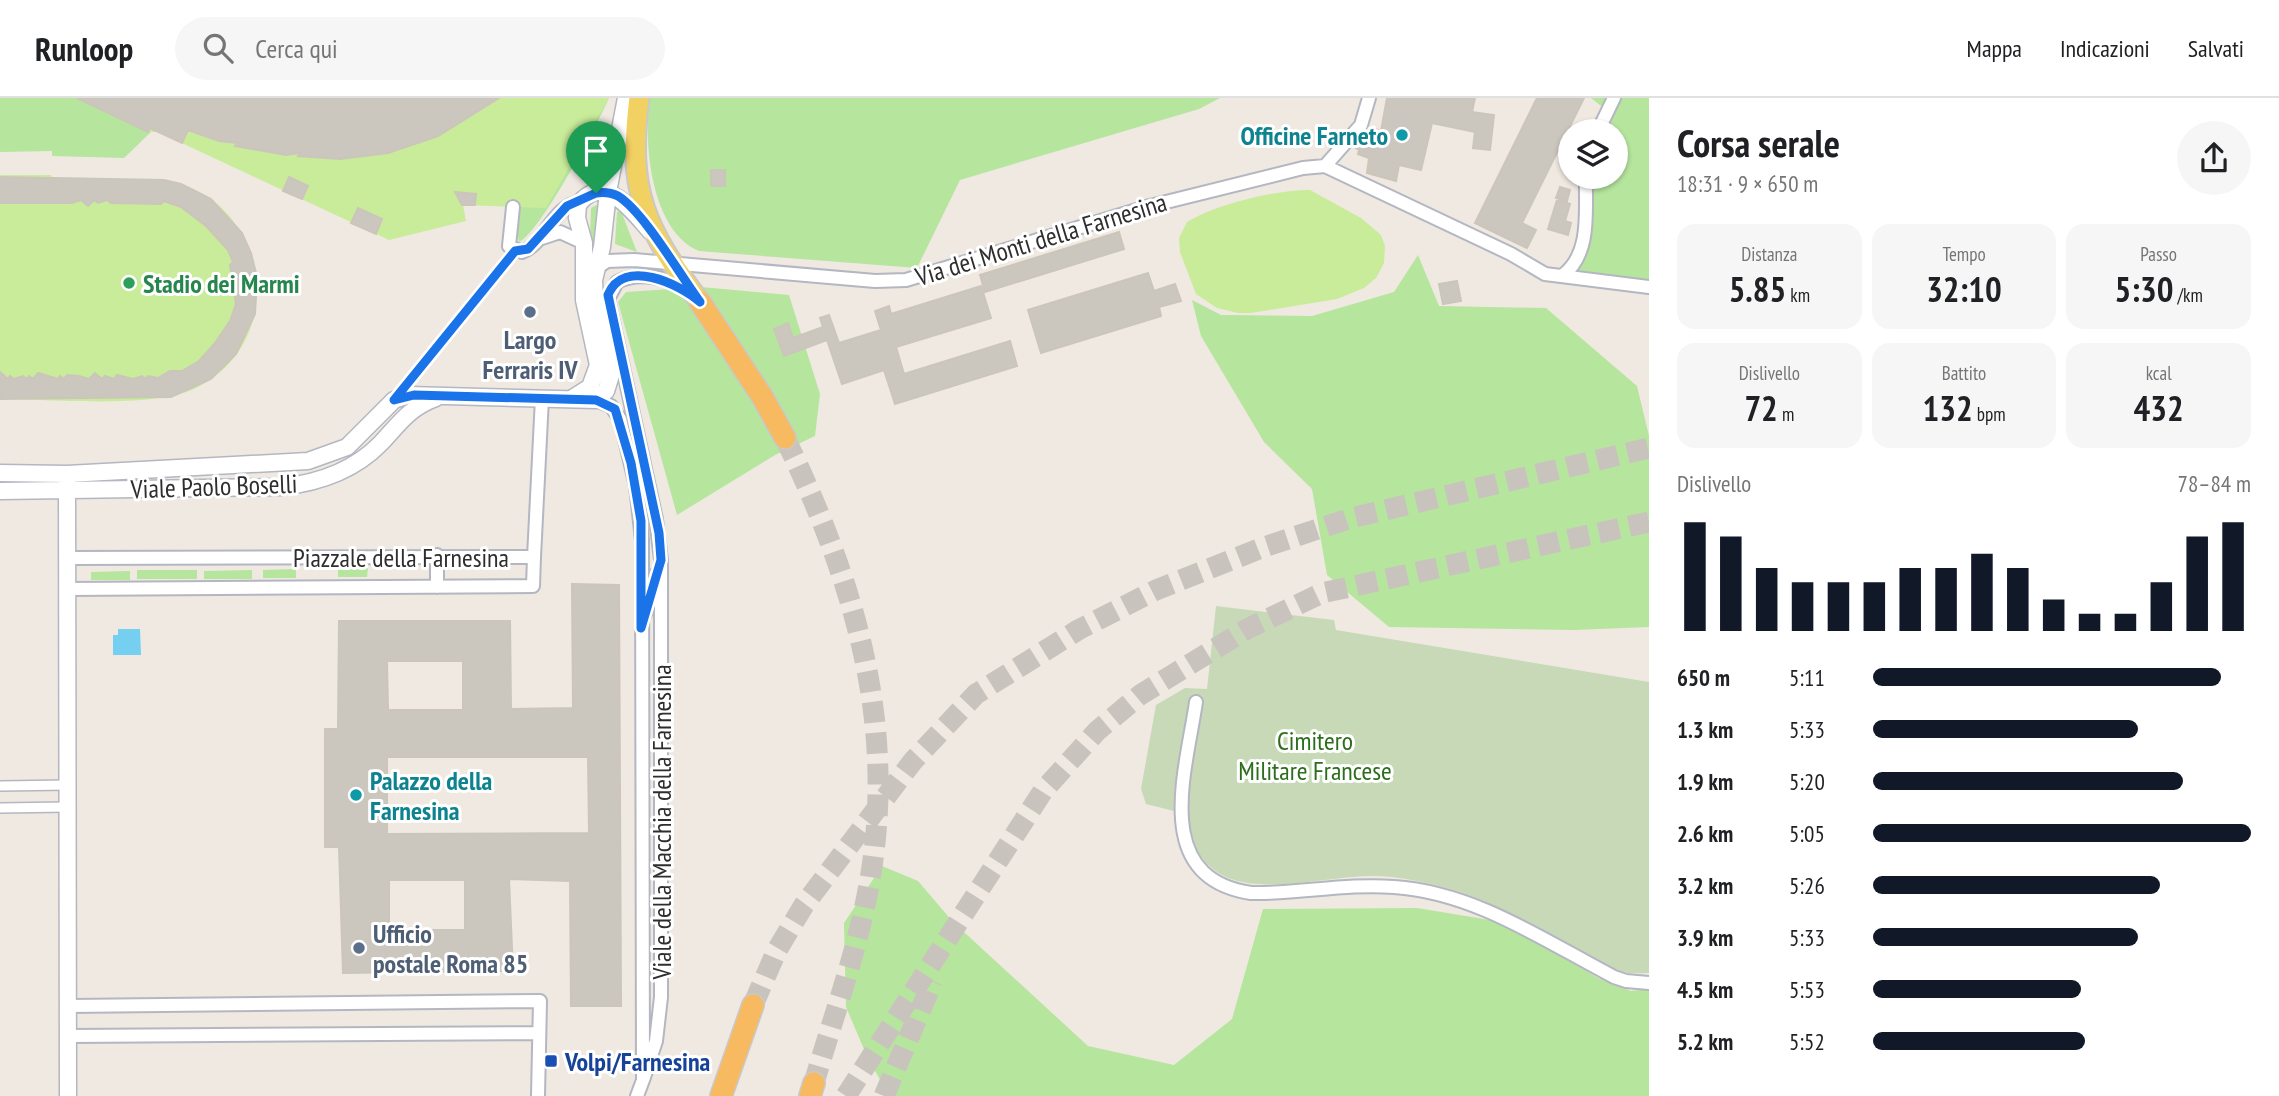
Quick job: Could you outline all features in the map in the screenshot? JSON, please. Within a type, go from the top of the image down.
[{"type":"highway","points":[[700,302],[763,398],[785,438]]},
{"type":"highway","points":[[721,1096],[753,1005]]},
{"type":"highway","points":[[711,1096],[736,1049]]},
{"type":"main road","points":[[639,98],[636,178],[645,213],[671,262],[700,302]]},
{"type":"street","points":[[394,400],[414,395],[438,398],[596,400],[606,391],[612,376],[596,303],[594,280],[626,98]]},
{"type":"street","points":[[1370,98],[1361,125],[1325,166],[1511,254],[1545,274],[1649,287]]},
{"type":"street","points":[[1604,119],[1614,98]]},
{"type":"street","name":"Via dei Monti della Farnesina","points":[[598,267],[610,260],[671,262],[876,282],[906,280],[1150,206],[1293,170],[1325,166]]},
{"type":"street","points":[[1563,275],[1576,262],[1583,240],[1585,189]]},
{"type":"street","points":[[608,192],[625,202],[657,239]]},
{"type":"street","name":"Viale Paolo Boselli","points":[[0,491],[67,482],[282,464],[319,458],[356,439],[394,400],[515,251],[524,251],[533,244],[570,204],[580,202],[592,194],[608,192]]},
{"type":"street","points":[[571,399],[590,387],[597,371],[584,295],[584,243],[576,215],[580,202]]},
{"type":"street","points":[[513,207],[509,244],[515,251]]},
{"type":"street","points":[[533,244],[546,234],[557,232],[567,233],[584,243]]},
{"type":"street","name":"Viale della Macchia della Farnesina","points":[[637,1096],[656,1041],[661,1004],[661,560],[656,519],[608,295],[615,284],[625,278],[654,278],[680,286],[700,302]]},
{"type":"street","name":"Viale Paolo Boselli","points":[[0,473],[67,482],[281,486],[310,482],[360,461],[415,407],[438,398]]},
{"type":"street","points":[[534,557],[542,398]]},
{"type":"street","name":"Viale della Macchia della Farnesina","points":[[596,400],[611,406],[618,414],[636,486],[642,540],[643,1080]]},
{"type":"street","points":[[67,482],[68,1096]]},
{"type":"street","points":[[437,555],[437,587]]},
{"type":"street","name":"Piazzale della Farnesina","points":[[67,558],[437,555],[534,557],[533,586],[67,589]]},
{"type":"street","points":[[641,628],[661,560]]},
{"type":"street","points":[[1196,702],[1181,825],[1191,855],[1217,883],[1235,891],[1251,893],[1380,886],[1438,894],[1488,911],[1614,977],[1649,983]]},
{"type":"street","points":[[0,786],[68,785]]},
{"type":"street","points":[[0,808],[68,807]]},
{"type":"street","points":[[69,1006],[540,1001],[538,1096]]},
{"type":"street","points":[[69,1036],[538,1032]]},
{"type":"green space","points":[[0,98],[77,98],[151,132],[124,158],[52,156],[52,151],[0,152]]},
{"type":"green space","points":[[77,98],[609,98],[546,208],[463,205],[466,221],[389,240],[169,137],[166,132],[148,132]]},
{"type":"green space","points":[[609,98],[554,199],[519,242],[516,229],[520,199]]},
{"type":"green space","points":[[650,98],[1220,98],[1199,109],[960,180],[917,268],[699,251],[683,241],[670,225],[654,184],[648,138]]},
{"type":"green space","points":[[1591,98],[1649,98],[1649,281],[1576,270],[1588,189],[1628,189],[1628,119],[1607,119],[1610,113]]},
{"type":"green space","name":"Stadio dei Marmi","points":[[0,175],[51,175],[52,179],[164,180],[199,192],[227,213],[245,241],[255,272],[256,306],[247,338],[227,366],[196,388],[155,399],[0,399]]},
{"type":"green space","points":[[1310,190],[1361,218],[1381,235],[1385,246],[1384,263],[1376,278],[1364,288],[1337,299],[1251,313],[1217,308],[1196,294],[1180,252],[1179,238],[1187,222],[1214,209],[1247,199],[1280,192]]},
{"type":"green space","points":[[600,203],[595,242],[590,239],[591,208]]},
{"type":"green space","points":[[621,211],[637,252],[615,244],[617,212]]},
{"type":"green space","points":[[1418,255],[1439,306],[1546,308],[1637,386],[1649,436],[1649,627],[1574,630],[1389,627],[1327,575],[1312,489],[1264,442],[1201,336],[1192,300],[1221,315],[1312,316],[1394,292]]},
{"type":"green space","points":[[701,287],[789,295],[820,394],[815,436],[775,455],[677,515],[618,302],[626,292]]},
{"type":"green space","points":[[338,568],[368,568],[367,577],[338,577]]},
{"type":"green space","points":[[296,569],[296,578],[263,578],[263,570]]},
{"type":"green space","points":[[137,570],[197,570],[197,579],[137,579]]},
{"type":"green space","points":[[252,570],[252,579],[204,579],[204,571]]},
{"type":"green space","points":[[130,571],[130,580],[91,580],[91,572]]},
{"type":"green space","name":"Cimitero Militare Francese","points":[[1216,606],[1334,620],[1336,630],[1649,682],[1649,973],[1618,971],[1486,902],[1433,885],[1392,877],[1363,876],[1268,884],[1239,881],[1215,870],[1196,849],[1186,814],[1146,804],[1141,789],[1156,705],[1185,688],[1207,689]]},
{"type":"green space","points":[[882,866],[918,881],[953,922],[1088,1046],[1174,1065],[1232,1019],[1263,909],[1417,908],[1502,922],[1598,978],[1631,991],[1649,989],[1649,1096],[890,1096],[869,1061],[846,1007],[844,923]]},
{"type":"water","points":[[118,629],[140,629],[141,655],[113,655],[113,635],[118,635]]},
{"type":"building","points":[[77,98],[499,98],[438,136],[388,153],[340,159],[298,156],[300,153],[286,155],[235,146],[237,143],[219,141],[188,130],[182,143],[150,128],[148,132]]},
{"type":"building","name":"Officine Farneto","points":[[1387,98],[1475,98],[1472,112],[1494,115],[1490,150],[1473,148],[1475,132],[1432,123],[1421,170],[1399,165],[1396,181],[1367,173],[1369,158],[1358,154],[1359,150],[1354,147],[1360,140],[1373,143],[1376,129],[1381,131]]},
{"type":"building","points":[[1537,98],[1584,98],[1574,119],[1558,119],[1558,150],[1522,223],[1536,230],[1527,248],[1475,223]]},
{"type":"building","points":[[711,170],[725,170],[725,186],[711,186]]},
{"type":"building","points":[[0,177],[164,180],[181,184],[211,199],[242,233],[257,277],[255,314],[236,354],[211,379],[171,397],[0,399],[0,372],[8,379],[10,376],[14,379],[23,376],[27,379],[29,376],[33,379],[38,373],[58,379],[60,376],[64,379],[67,375],[89,379],[95,373],[102,379],[105,376],[114,379],[117,375],[133,379],[142,376],[146,379],[148,376],[158,378],[170,371],[182,371],[199,361],[215,343],[230,321],[236,304],[230,265],[233,262],[228,250],[206,226],[181,207],[164,201],[161,204],[111,203],[107,200],[98,203],[94,200],[88,206],[81,200],[72,203],[0,203]]},
{"type":"building","points":[[289,177],[308,186],[302,199],[283,191]]},
{"type":"building","points":[[1559,189],[1570,190],[1567,201],[1556,198]]},
{"type":"building","points":[[455,192],[476,194],[475,205],[462,205]]},
{"type":"building","points":[[1557,200],[1570,204],[1565,221],[1571,223],[1568,235],[1548,229]]},
{"type":"building","points":[[358,208],[382,219],[376,234],[351,223]]},
{"type":"building","points":[[1119,232],[1124,249],[985,292],[980,275]]},
{"type":"building","points":[[1148,273],[1154,291],[1175,284],[1181,301],[1159,307],[1161,316],[1041,353],[1028,310]]},
{"type":"building","points":[[1457,281],[1461,301],[1443,304],[1439,284]]},
{"type":"building","points":[[981,286],[991,318],[896,347],[904,374],[1010,341],[1017,366],[895,404],[884,370],[842,384],[827,340],[784,356],[774,329],[788,323],[793,338],[823,327],[820,318],[829,315],[839,343],[881,330],[875,311],[889,306],[891,314]]},
{"type":"building","name":"Palazzo della Farnesina","points":[[572,584],[619,585],[621,1006],[571,1006],[570,881],[509,879],[513,971],[343,973],[339,847],[325,847],[325,729],[338,729],[339,621],[510,621],[511,709],[573,708]],"holes":[[[387,661],[463,661],[463,710],[388,710]],[[387,757],[588,757],[589,833],[387,834]],[[389,880],[465,880],[465,930],[389,930]]]},
{"type":"tunnel","points":[[785,438],[809,490],[848,596],[872,703],[878,759],[877,815],[866,900],[814,1083]]},
{"type":"tunnel","points":[[753,1005],[777,950],[804,905],[913,761],[976,694],[1078,630],[1156,590],[1264,547],[1351,518],[1649,448]]},
{"type":"tunnel","points":[[846,1096],[1043,791],[1097,731],[1140,695],[1247,629],[1322,593],[1649,522]]},
{"type":"tunnel","points":[[884,1096],[933,981]]},
{"type":"place","name":"Officine Farneto","points":[[1402,135]]},
{"type":"place","name":"Stadio dei Marmi","points":[[129,283]]},
{"type":"place","name":"Largo Ferraris IV","points":[[530,312]]},
{"type":"place","name":"Palazzo della Farnesina","points":[[356,795]]},
{"type":"place","name":"Ufficio postale Roma 85","points":[[359,948]]},
{"type":"place","name":"Volpi/Farnesina","points":[[551,1061]]},
{"type":"route","points":[[608,192],[625,202],[657,239],[700,302],[680,286],[654,278],[625,278],[615,284],[608,295],[659,533],[661,560],[641,628],[641,521],[631,463],[615,409],[596,400],[438,398],[414,395],[394,400],[515,251],[528,249],[567,206],[596,193],[608,192]]}]
